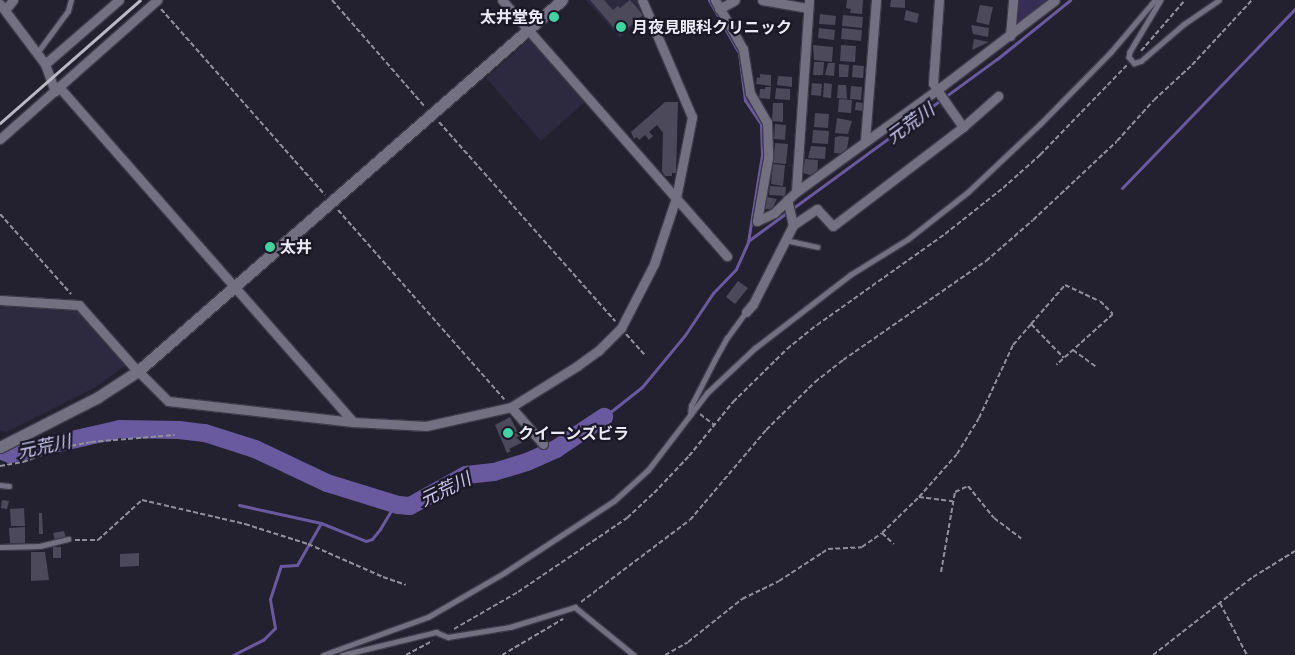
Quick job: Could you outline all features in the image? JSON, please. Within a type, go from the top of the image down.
[{"type":"street","points":[[13,0],[3,7],[37,53],[57,89],[353,422]]},
{"type":"street","points":[[44,64],[119,0]]},
{"type":"street","points":[[0,139],[158,0]]},
{"type":"street","points":[[503,0],[727,256]]},
{"type":"street","points":[[3,446],[98,397],[138,371],[562,0]]},
{"type":"street","points":[[0,300],[79,305],[138,371],[168,401],[353,422],[426,426],[511,407],[598,351],[621,328],[654,264],[676,198],[692,117],[642,0]]},
{"type":"street","points":[[735,0],[717,4],[735,32],[743,49],[750,93],[767,122],[768,158],[757,221],[774,213],[788,203],[796,192],[865,140],[938,92],[1055,0]]},
{"type":"street","points":[[762,0],[808,4],[796,192]]},
{"type":"street","points":[[865,140],[876,0]]},
{"type":"street","points":[[939,0],[933,83],[963,127]]},
{"type":"street","points":[[1010,36],[1012,0]]},
{"type":"street","points":[[746,312],[753,304],[793,222],[817,209],[832,226],[963,127],[998,96]]},
{"type":"street","points":[[788,203],[793,222]]},
{"type":"street","points":[[511,407],[543,444]]},
{"type":"lane","points":[[37,53],[68,11],[71,0]]},
{"type":"lane","points":[[323,655],[428,617],[504,573],[614,501],[648,470],[707,393],[754,348],[850,275],[908,239],[968,192],[1040,124],[1110,53],[1155,0]]},
{"type":"lane","points":[[1161,0],[1130,52],[1131,61],[1137,63],[1141,61],[1184,24],[1219,0]]},
{"type":"lane","points":[[785,240],[817,247]]},
{"type":"lane","points":[[690,415],[691,406],[714,361],[727,338],[746,312]]},
{"type":"lane","points":[[0,485],[9,486]]},
{"type":"lane","points":[[0,548],[40,546],[68,539]]},
{"type":"lane","points":[[342,655],[436,632],[448,637],[510,627],[575,606],[634,655]]},
{"type":"path","points":[[332,0],[646,356]]},
{"type":"path","points":[[406,655],[518,592],[627,518],[689,456],[740,395],[787,349],[817,325],[945,234],[1003,188],[1040,155],[1131,61],[1185,0]]},
{"type":"path","points":[[502,655],[563,619],[575,606],[690,520],[766,430],[815,382],[842,360],[986,260],[1033,220],[1117,141],[1154,100],[1192,65],[1252,0]]},
{"type":"path","points":[[0,214],[79,305]]},
{"type":"path","points":[[665,655],[688,642],[735,603],[779,581],[822,552],[828,549],[862,547],[882,533],[947,467],[971,433],[1009,351],[1065,286],[1100,301],[1113,314],[1056,365]]},
{"type":"path","points":[[1031,324],[1064,358]]},
{"type":"path","points":[[1073,350],[1096,367]]},
{"type":"path","points":[[695,409],[714,425]]},
{"type":"path","points":[[0,466],[23,462],[64,447],[91,442],[175,435]]},
{"type":"path","points":[[941,572],[955,492],[968,486],[994,518],[1022,538]]},
{"type":"path","points":[[919,497],[953,501]]},
{"type":"path","points":[[68,539],[98,540],[142,500],[245,524],[308,544],[382,577],[406,584]]},
{"type":"path","points":[[882,533],[894,544]]},
{"type":"path","points":[[1153,655],[1253,577],[1295,551]]},
{"type":"path","points":[[1220,603],[1247,655]]},
{"type":"shaded area","name":"月夜見眼科クリニック","points":[[586,0],[639,0],[646,15],[620,38]]},
{"type":"shaded area","points":[[1017,0],[1051,0],[1015,28]]},
{"type":"shaded area","points":[[531,38],[586,101],[541,141],[486,78]]},
{"type":"shaded area","points":[[0,303],[77,308],[127,365],[94,388],[6,432],[0,430]]},
{"type":"building","name":"月夜見眼科クリニック","points":[[590,0],[604,0],[613,10],[618,6],[620,8],[630,0],[643,15],[620,35]]},
{"type":"building","points":[[847,0],[863,0],[862,14],[850,13],[851,9],[846,8]]},
{"type":"building","points":[[891,0],[905,0],[905,8],[890,7]]},
{"type":"building","points":[[980,5],[993,7],[989,25],[976,22]]},
{"type":"building","points":[[906,10],[919,14],[917,23],[904,20]]},
{"type":"building","points":[[820,14],[836,16],[835,25],[819,24]]},
{"type":"building","points":[[843,15],[863,17],[862,28],[842,26]]},
{"type":"building","points":[[971,25],[989,28],[988,37],[973,34]]},
{"type":"building","points":[[819,28],[835,30],[834,40],[818,38]]},
{"type":"building","points":[[842,28],[862,30],[861,41],[841,39]]},
{"type":"building","points":[[974,39],[989,42],[972,50]]},
{"type":"building","points":[[813,45],[833,47],[832,62],[814,60]]},
{"type":"building","points":[[841,45],[856,46],[855,62],[840,61]]},
{"type":"building","points":[[814,62],[824,62],[823,75],[813,75]]},
{"type":"building","points":[[828,63],[835,63],[834,76],[825,75]]},
{"type":"building","points":[[839,64],[849,65],[848,77],[839,77]]},
{"type":"building","points":[[853,65],[864,66],[863,78],[852,77]]},
{"type":"building","points":[[760,74],[771,75],[771,86],[756,84],[757,77],[760,78]]},
{"type":"building","points":[[778,76],[792,77],[792,87],[777,85]]},
{"type":"building","points":[[812,83],[822,84],[821,96],[811,95]]},
{"type":"building","points":[[824,83],[832,84],[831,98],[823,97]]},
{"type":"building","points":[[838,85],[846,85],[847,99],[837,98]]},
{"type":"building","points":[[851,86],[862,87],[861,100],[850,99]]},
{"type":"building","points":[[765,87],[771,87],[770,99],[759,98],[760,89],[765,89]]},
{"type":"building","points":[[776,88],[790,89],[790,100],[775,99]]},
{"type":"building","points":[[839,99],[852,100],[851,113],[838,112]]},
{"type":"building","points":[[665,102],[678,102],[676,173],[672,173],[672,176],[665,176],[662,171],[663,133],[657,125],[649,132],[653,136],[649,140],[645,135],[639,140],[637,137],[634,139],[631,132]]},
{"type":"building","points":[[856,102],[863,103],[863,111],[855,110]]},
{"type":"building","points":[[773,103],[783,103],[783,122],[772,121]]},
{"type":"building","points":[[815,113],[829,114],[828,128],[814,127]]},
{"type":"building","points":[[837,118],[852,121],[848,134],[835,133]]},
{"type":"building","points":[[775,124],[786,125],[785,140],[774,139]]},
{"type":"building","points":[[813,130],[829,131],[828,144],[812,143]]},
{"type":"building","points":[[835,137],[849,137],[846,154],[834,153]]},
{"type":"building","points":[[775,143],[788,144],[786,164],[773,163]]},
{"type":"building","points":[[811,146],[826,147],[825,159],[808,158]]},
{"type":"building","points":[[805,159],[818,160],[817,177],[803,173]]},
{"type":"building","points":[[773,164],[785,165],[783,186],[771,184]]},
{"type":"building","points":[[770,186],[786,187],[785,196],[769,195]]},
{"type":"building","points":[[767,197],[777,199],[772,209],[765,209]]},
{"type":"building","points":[[738,281],[748,288],[735,304],[726,297]]},
{"type":"building","name":"クイーンズビラ","points":[[510,417],[523,442],[509,449],[511,451],[507,453],[495,425]]},
{"type":"building","points":[[2,500],[9,501],[7,509],[1,508]]},
{"type":"building","points":[[24,508],[25,526],[11,526],[10,509]]},
{"type":"building","points":[[39,513],[42,513],[43,534],[39,534]]},
{"type":"building","points":[[25,527],[25,543],[10,543],[9,528]]},
{"type":"building","points":[[64,531],[66,538],[55,540],[53,533]]},
{"type":"building","points":[[53,547],[61,547],[61,558],[53,558]]},
{"type":"building","points":[[31,552],[45,552],[49,580],[31,581]]},
{"type":"building","points":[[139,553],[139,566],[120,567],[120,554]]},
{"type":"waterway","name":"元荒川","points":[[604,417],[642,387],[685,335],[713,293],[736,269],[748,242],[762,155],[761,124],[745,100],[739,53],[709,0]]},
{"type":"waterway","name":"元荒川","points":[[748,241],[997,59],[1070,0]]},
{"type":"waterway","points":[[1122,188],[1295,9]]},
{"type":"waterway","name":"元荒川","points":[[0,450],[10,454],[120,429],[179,430],[205,433],[255,449],[327,483],[398,505],[410,506],[466,475],[494,472],[527,462],[556,449],[604,417]]},
{"type":"waterway","points":[[233,655],[263,640],[275,628],[270,599],[281,566],[297,565],[321,523],[366,541],[372,539],[380,529],[395,504]]},
{"type":"waterway","points":[[239,505],[321,523]]},
{"type":"railway","points":[[0,123],[140,0]]},
{"type":"place","name":"太井堂免","points":[[554,17]]},
{"type":"place","name":"月夜見眼科クリニック","points":[[621,27]]},
{"type":"place","name":"太井","points":[[270,247]]},
{"type":"place","name":"クイーンズビラ","points":[[508,433]]}]
